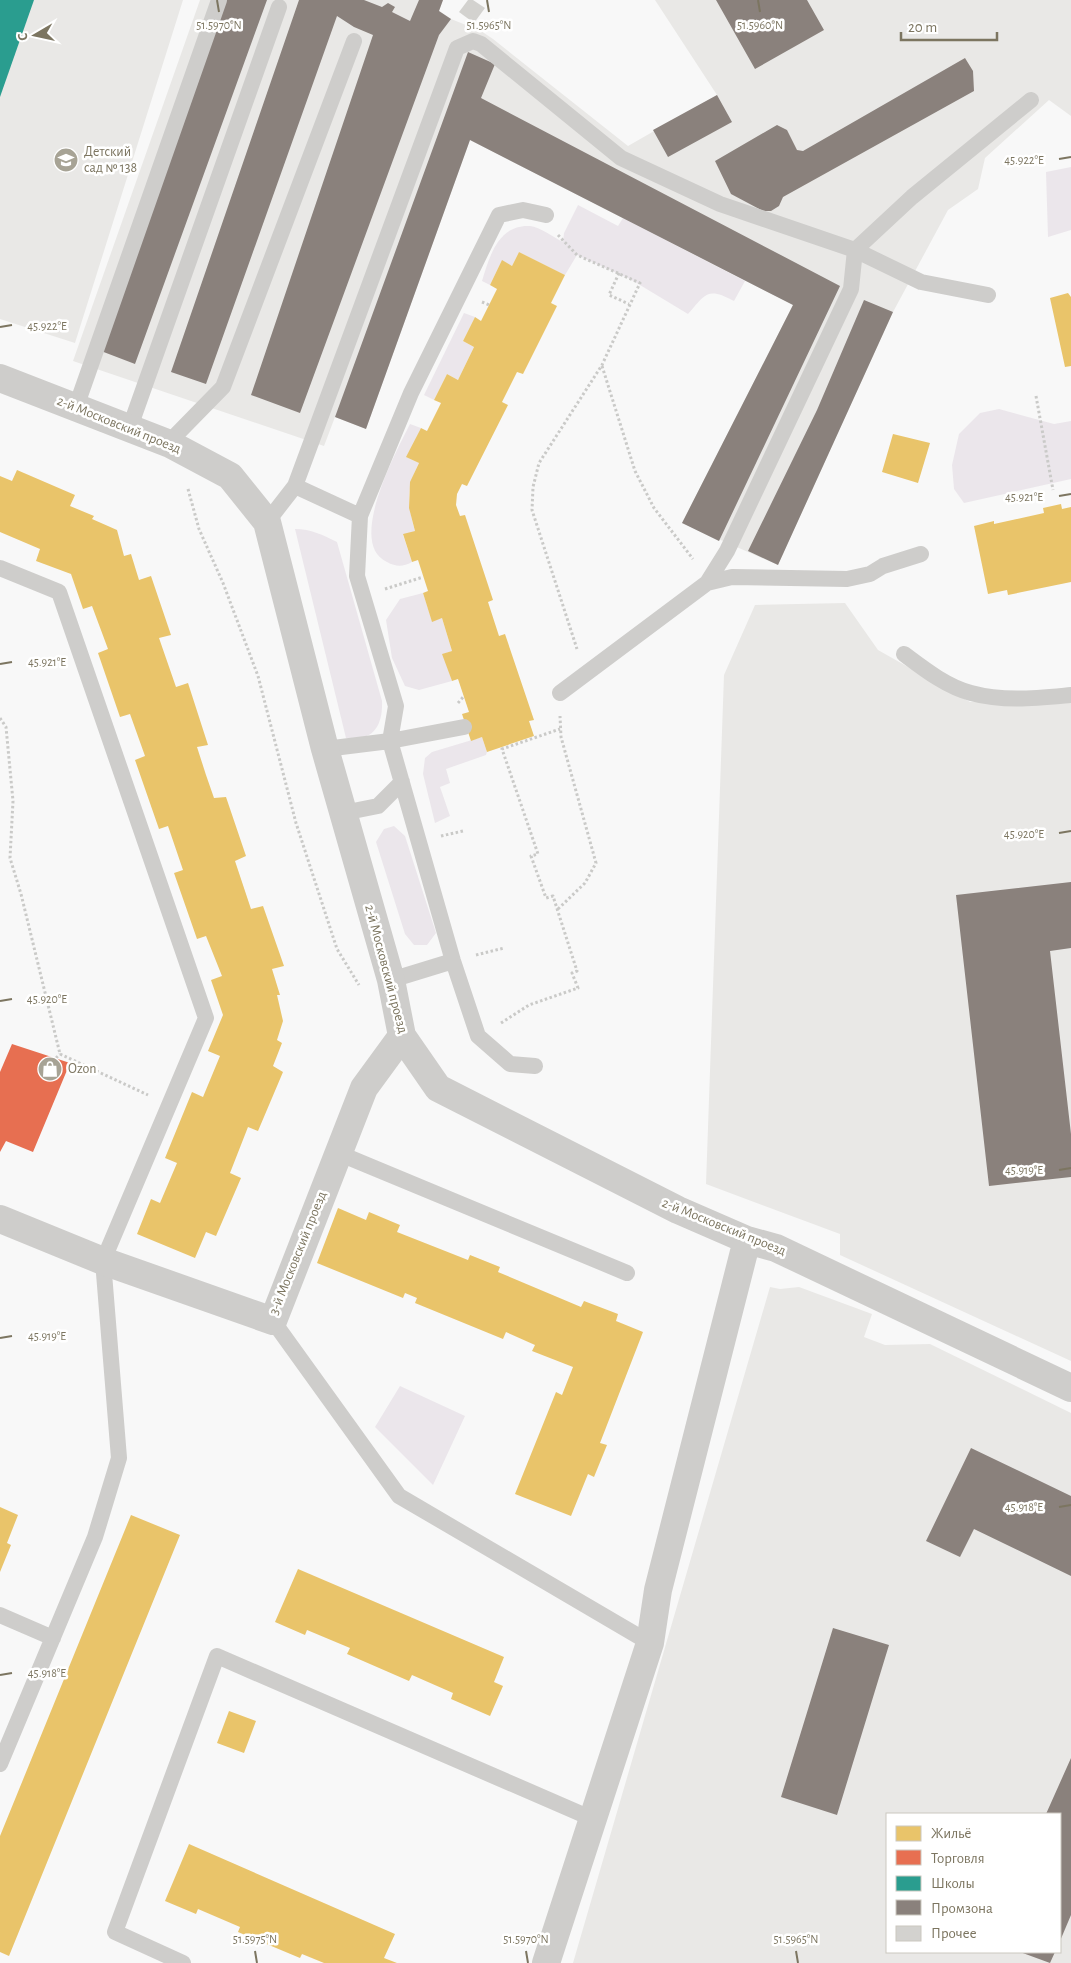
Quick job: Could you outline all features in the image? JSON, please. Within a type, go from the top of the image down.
[{"type":"street","name":"2-й Московский проезд","points":[[0,378],[170,444],[230,476],[267,522],[343,813],[391,980],[402,1036],[438,1088],[678,1210],[747,1240],[776,1248],[1071,1388]]},
{"type":"street","name":"3-й Московский проезд","points":[[0,1219],[103,1260],[273,1321],[364,1088],[402,1036]]},
{"type":"street","points":[[546,1963],[650,1643],[658,1590],[747,1240]]},
{"type":"lane","points":[[76,407],[219,0]]},
{"type":"lane","points":[[130,427],[280,7]]},
{"type":"lane","points":[[170,444],[176,435],[223,386],[354,41]]},
{"type":"lane","points":[[267,522],[295,486],[457,48],[473,41],[481,44],[621,158],[720,204],[855,250],[921,282],[988,295]]},
{"type":"lane","points":[[560,692],[707,583],[727,551],[851,289],[855,250],[912,198],[1031,100]]},
{"type":"lane","points":[[535,1066],[510,1064],[478,1036],[453,961],[390,741],[396,706],[357,576],[360,516],[411,393],[500,215],[522,210],[546,215]]},
{"type":"lane","points":[[295,486],[360,516]]},
{"type":"lane","points":[[707,583],[732,577],[847,579],[870,574],[883,566],[921,554]]},
{"type":"lane","points":[[0,568],[59,592],[206,1018],[103,1260],[119,1458],[95,1537],[0,1764]]},
{"type":"lane","points":[[904,654],[927,671],[970,693],[1015,700],[1071,695]]},
{"type":"lane","points":[[326,748],[390,741],[464,727]]},
{"type":"lane","points":[[343,813],[378,806],[402,782]]},
{"type":"lane","points":[[391,980],[453,961]]},
{"type":"lane","points":[[338,1153],[627,1273]]},
{"type":"lane","points":[[273,1321],[399,1496],[650,1643]]},
{"type":"lane","points":[[0,1615],[52,1638]]},
{"type":"lane","points":[[183,1963],[115,1932],[217,1656],[593,1819]]},
{"type":"path","points":[[546,215],[563,242],[577,255],[640,283],[602,365],[539,464],[533,487],[532,510],[585,675]]},
{"type":"path","points":[[618,273],[609,295],[629,304]]},
{"type":"path","points":[[602,365],[635,471],[654,508],[690,554],[707,583]]},
{"type":"path","points":[[1036,396],[1053,490]]},
{"type":"path","points":[[187,488],[199,529],[224,583],[258,676],[296,823],[337,949],[363,990]]},
{"type":"path","points":[[363,596],[423,577]]},
{"type":"path","points":[[558,909],[585,883],[596,863],[561,737],[560,692]]},
{"type":"path","points":[[0,718],[6,727],[13,801],[10,858],[21,894],[60,1054]]},
{"type":"path","points":[[478,1036],[530,1005],[578,988],[572,973],[577,971],[558,909],[553,896],[546,898],[534,865],[531,856],[538,854],[502,749],[560,729]]},
{"type":"path","points":[[60,1054],[127,1087],[170,1103]]},
{"type":"path","points":[[56,1058],[60,1054]]},
{"type":"shaded area","name":"Детский сад № 138","points":[[0,0],[183,0],[75,343],[0,319]]},
{"type":"shaded area","points":[[200,0],[443,0],[439,11],[451,19],[481,31],[493,39],[628,146],[717,95],[655,0],[1071,0],[1071,116],[1049,100],[985,158],[978,189],[948,210],[893,312],[778,565],[682,523],[793,305],[470,140],[366,429],[335,417],[324,446],[73,361]]},
{"type":"shaded area","points":[[1071,167],[1071,230],[1048,237],[1046,172]]},
{"type":"shaded area","points":[[578,205],[618,226],[623,218],[745,281],[734,301],[718,294],[708,294],[688,314],[630,279],[577,255],[565,275],[519,252],[512,266],[502,261],[490,285],[482,281],[492,253],[503,236],[519,227],[530,226],[542,230],[563,242],[564,233]]},
{"type":"shaded area","points":[[464,313],[475,317],[463,341],[474,347],[458,380],[447,374],[434,400],[424,395]]},
{"type":"shaded area","points":[[999,409],[1054,424],[1071,421],[1071,479],[964,503],[954,489],[952,465],[959,434],[980,413]]},
{"type":"shaded area","points":[[410,424],[421,428],[407,457],[419,463],[409,496],[410,512],[415,531],[403,535],[412,562],[403,566],[396,566],[387,562],[376,552],[371,536],[378,496],[386,474]]},
{"type":"shaded area","points":[[295,529],[312,531],[337,542],[382,701],[381,718],[370,735],[355,739],[346,738]]},
{"type":"shaded area","points":[[423,593],[432,621],[442,618],[452,651],[443,654],[452,681],[419,690],[405,686],[392,658],[386,620],[400,599]]},
{"type":"shaded area","points":[[845,603],[878,650],[970,702],[1071,697],[1071,1361],[840,1255],[840,1234],[706,1184],[724,675],[755,605]]},
{"type":"shaded area","points":[[482,737],[487,752],[486,755],[446,769],[450,783],[440,787],[450,816],[435,823],[423,774],[425,758],[432,752]]},
{"type":"shaded area","points":[[394,826],[405,836],[436,933],[427,945],[414,945],[405,934],[376,842],[384,829]]},
{"type":"shaded area","points":[[770,1287],[780,1289],[799,1287],[872,1314],[864,1337],[885,1345],[930,1344],[1071,1413],[1071,1963],[573,1963]]},
{"type":"shaded area","points":[[400,1386],[465,1416],[433,1485],[375,1427]]},
{"type":"building: Жильё","points":[[519,252],[565,275],[551,303],[557,306],[523,374],[517,372],[502,402],[508,405],[467,486],[462,484],[457,494],[456,505],[460,516],[465,515],[493,600],[488,602],[499,636],[505,634],[534,720],[529,721],[534,736],[487,752],[482,737],[471,741],[462,714],[469,712],[458,679],[452,681],[442,654],[452,651],[442,618],[432,622],[423,593],[428,591],[418,560],[412,562],[403,534],[415,531],[409,508],[410,482],[419,463],[406,457],[421,428],[427,431],[441,403],[434,400],[447,374],[458,380],[474,347],[463,341],[475,317],[481,321],[497,289],[490,285],[502,260],[512,266]]},
{"type":"building: Жильё","points":[[1068,293],[1071,297],[1071,366],[1065,367],[1050,298]]},
{"type":"building: Жильё","points":[[893,434],[930,443],[918,483],[882,472]]},
{"type":"building: Жильё","points":[[17,470],[75,495],[70,506],[94,516],[92,519],[117,530],[124,556],[131,554],[139,580],[151,576],[171,635],[159,638],[176,687],[188,683],[208,745],[197,747],[206,775],[214,798],[226,797],[246,856],[235,861],[251,909],[263,906],[284,966],[272,969],[280,995],[277,995],[283,1021],[277,1040],[282,1043],[273,1066],[283,1072],[258,1131],[248,1127],[230,1173],[241,1178],[216,1236],[206,1232],[195,1258],[137,1234],[151,1199],[160,1203],[177,1163],[165,1158],[192,1092],[203,1097],[220,1056],[208,1051],[223,1015],[211,980],[222,976],[206,936],[197,939],[174,873],[183,870],[168,826],[159,829],[135,760],[145,756],[130,714],[120,717],[98,653],[108,649],[92,606],[83,609],[71,574],[36,561],[40,549],[0,532],[0,476],[12,481]]},
{"type":"building: Жильё","points":[[1061,504],[1062,509],[1071,507],[1071,582],[1008,595],[1007,590],[988,594],[974,526],[994,521],[994,524],[1044,513],[1043,508]]},
{"type":"building: Жильё","points":[[338,1208],[366,1220],[369,1212],[400,1225],[397,1232],[468,1260],[470,1255],[500,1267],[498,1272],[581,1307],[584,1301],[618,1314],[616,1321],[643,1332],[600,1443],[607,1445],[594,1477],[588,1474],[571,1516],[515,1494],[556,1392],[562,1395],[573,1367],[532,1351],[535,1345],[506,1332],[503,1339],[415,1303],[417,1298],[405,1293],[403,1298],[317,1263]]},
{"type":"building: Жильё","points":[[0,1507],[18,1515],[7,1543],[11,1545],[0,1572]]},
{"type":"building: Жильё","points":[[131,1515],[180,1535],[9,1956],[0,1952],[0,1836]]},
{"type":"building: Жильё","points":[[298,1569],[504,1657],[494,1682],[503,1686],[490,1716],[451,1699],[453,1693],[412,1675],[409,1681],[347,1654],[350,1648],[307,1630],[305,1635],[275,1622]]},
{"type":"building: Жильё","points":[[229,1711],[256,1721],[244,1753],[217,1743]]},
{"type":"building: Жильё","points":[[189,1844],[395,1934],[384,1958],[397,1963],[324,1963],[302,1954],[300,1958],[238,1932],[240,1927],[198,1909],[196,1914],[165,1901]]},
{"type":"building: Торговля","points":[[12,1044],[70,1063],[33,1152],[6,1141],[0,1152],[0,1072]]},
{"type":"building: Школы","points":[[0,0],[34,0],[0,97]]},
{"type":"building: Промзона","points":[[226,0],[267,0],[135,364],[101,351]]},
{"type":"building: Промзона","points":[[299,0],[364,0],[382,7],[388,3],[395,7],[392,12],[410,21],[419,0],[443,0],[439,11],[451,19],[439,35],[300,413],[251,395],[373,35],[354,27],[337,16],[206,384],[171,372]]},
{"type":"building: Промзона","points":[[716,0],[807,0],[824,30],[755,69]]},
{"type":"building: Промзона","points":[[468,52],[495,64],[481,98],[840,286],[719,541],[682,523],[793,305],[470,140],[366,429],[335,417]]},
{"type":"building: Промзона","points":[[965,58],[973,71],[974,91],[783,197],[779,206],[771,211],[763,211],[731,194],[715,161],[777,125],[787,130],[797,150],[803,151]]},
{"type":"building: Промзона","points":[[717,95],[732,122],[668,157],[653,130]]},
{"type":"building: Промзона","points":[[864,300],[893,312],[778,565],[748,551],[817,410]]},
{"type":"building: Промзона","points":[[1071,882],[1071,948],[1050,951],[1071,1134],[1071,1177],[989,1186],[956,895]]},
{"type":"building: Промзона","points":[[971,1448],[1071,1496],[1071,1576],[974,1529],[960,1557],[926,1541]]},
{"type":"building: Промзона","points":[[833,1628],[889,1645],[837,1815],[781,1797]]},
{"type":"building: Промзона","points":[[1071,1758],[1071,1915],[1061,1939],[1061,1813],[1046,1813]]},
{"type":"building: Промзона","points":[[1023,1953],[1055,1953],[1050,1963]]},
{"type":"building: Прочее","points":[[468,0],[473,0],[485,8],[474,23],[459,12]]},
{"type":"place","name":"Детский сад № 138","points":[[66,160]]},
{"type":"place","name":"Ozon","points":[[50,1069]]}]
